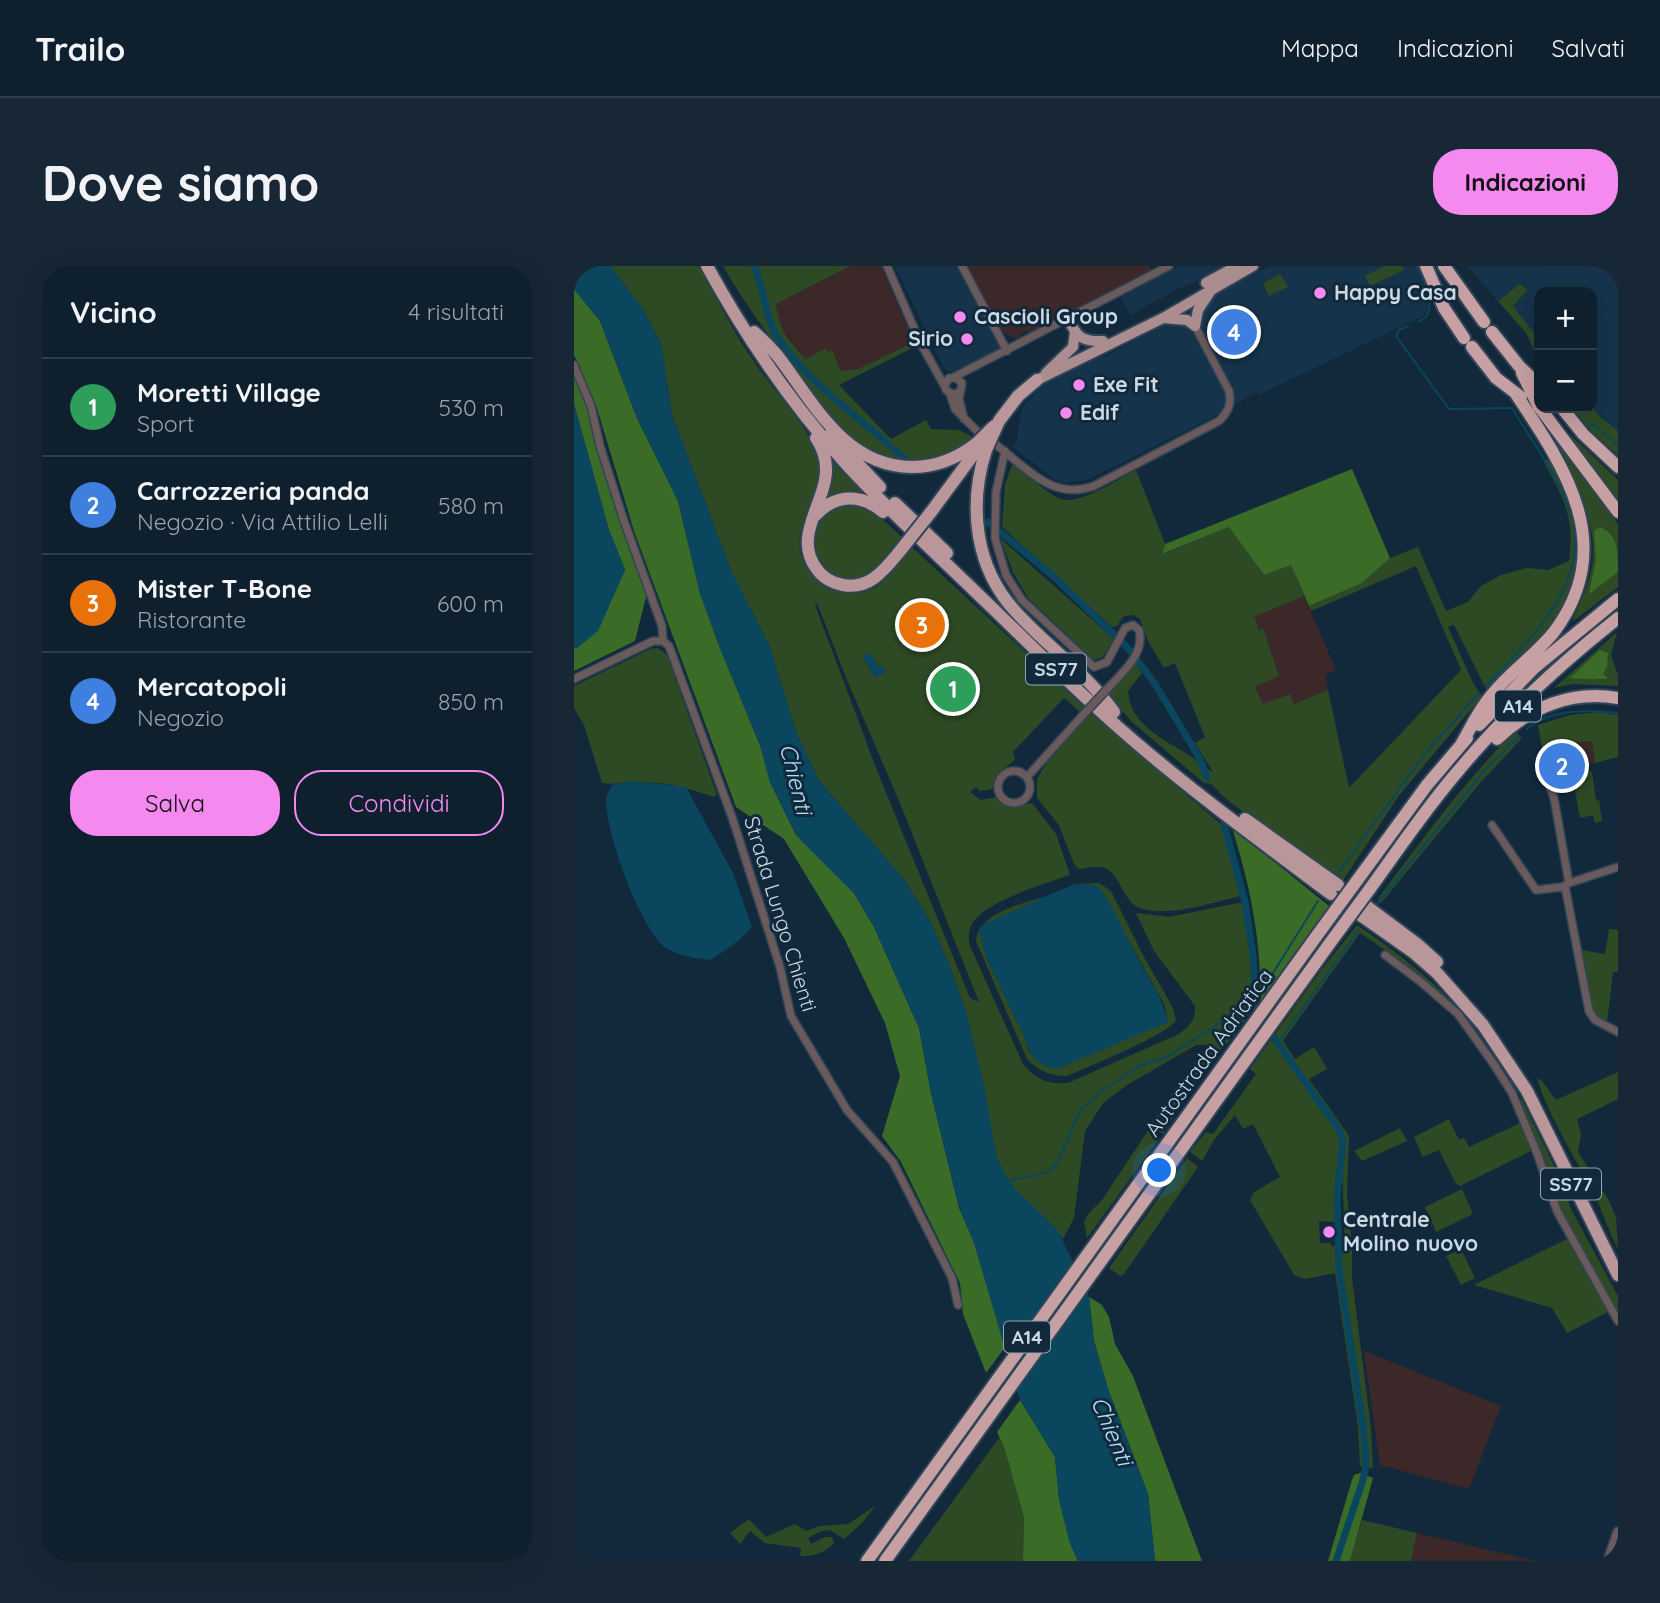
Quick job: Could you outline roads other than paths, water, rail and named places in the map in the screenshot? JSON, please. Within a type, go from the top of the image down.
[{"type":"highway","name":"SS77","points":[[706,266],[806,418],[847,465],[1093,705],[1231,814],[1335,889]]},
{"type":"highway","name":"SS77","points":[[716,266],[751,334],[797,394],[876,483],[1114,712],[1200,790]]},
{"type":"highway","points":[[1426,266],[1444,308],[1468,342],[1496,378],[1534,406]]},
{"type":"highway","points":[[1444,266],[1488,327],[1534,381]]},
{"type":"highway","points":[[751,334],[776,354],[825,420],[855,450],[868,457],[900,467],[922,467],[951,459],[983,443]]},
{"type":"highway","points":[[751,334],[762,366],[821,445],[825,461],[825,481],[807,537],[810,558],[820,573],[835,583],[857,586],[872,581],[883,572],[1018,396],[1042,376]]},
{"type":"highway","points":[[1519,366],[1534,396]]},
{"type":"highway","points":[[1462,743],[1487,700],[1561,623],[1574,598],[1583,568],[1585,533],[1577,496],[1516,394]]},
{"type":"highway","points":[[1543,413],[1618,512]]},
{"type":"highway","points":[[1566,413],[1583,434],[1618,467]]},
{"type":"highway","points":[[983,443],[976,488],[977,527],[980,546],[994,582],[1016,613],[1101,694],[1114,712]]},
{"type":"highway","points":[[812,521],[823,508],[836,500],[851,498],[867,501],[881,510],[966,589],[983,599]]},
{"type":"highway","name":"Autostrada Adriatica","points":[[867,1561],[982,1398],[1427,785],[1462,743],[1534,668],[1618,599]]},
{"type":"highway","name":"Autostrada Adriatica","points":[[885,1561],[1430,806],[1458,771],[1520,704],[1618,618]]},
{"type":"highway","points":[[1430,806],[1457,784],[1506,730],[1537,709],[1576,697],[1605,695],[1618,698]]},
{"type":"highway","name":"SS77","points":[[1618,1259],[1534,1088],[1497,1030],[1444,969],[1417,944],[1362,909],[1437,973],[1483,1025],[1505,1055],[1527,1091],[1618,1275]]},
{"type":"main road","points":[[1042,376],[1237,266]]},
{"type":"main road","points":[[1042,376],[1163,318],[1253,266]]},
{"type":"main road","points":[[1195,327],[1198,310],[1214,287]]},
{"type":"main road","points":[[1163,318],[1187,320],[1195,327]]},
{"type":"main road","points":[[1042,376],[1073,347],[1075,332],[1068,319]]},
{"type":"main road","points":[[1075,332],[1086,341],[1103,341]]},
{"type":"street","points":[[887,266],[920,342],[953,406],[983,443],[1005,451],[1051,486],[1073,492],[1094,486],[1219,421],[1227,411],[1230,397],[1227,386],[1195,327]]},
{"type":"street","points":[[962,266],[1007,351]]},
{"type":"street","points":[[947,390],[951,378],[1169,266]]},
{"type":"street","name":"Strada Lungo Chienti","points":[[574,365],[591,406],[600,446],[620,508],[662,626],[663,641],[671,649],[732,817],[780,967],[791,1016],[847,1110],[893,1162],[952,1278],[958,1305]]},
{"type":"street","points":[[961,389],[974,368]]},
{"type":"street","points":[[935,369],[951,378],[959,379],[964,419]]},
{"type":"street","points":[[947,390],[961,389]]},
{"type":"street","points":[[1005,451],[996,492],[995,538],[1006,575],[1022,600],[1089,665],[1103,665],[1128,626],[1138,628],[1141,637],[1133,660],[1027,777]]},
{"type":"street","points":[[574,679],[653,640],[663,641]]},
{"type":"street","points":[[1541,763],[1554,798],[1589,1011],[1595,1020],[1618,1032]]},
{"type":"street","points":[[1016,771],[1027,777],[1030,790],[1026,799],[1016,803],[1002,797],[998,788],[1003,775],[1016,771]]},
{"type":"street","points":[[1492,825],[1536,890],[1567,884],[1618,867]]},
{"type":"street","points":[[1385,955],[1458,1014],[1512,1093],[1557,1211],[1618,1321]]},
{"type":"street","points":[[1608,1561],[1618,1532]]},
{"type":"water","name":"Chienti","points":[[574,266],[610,266],[642,308],[661,344],[672,415],[732,573],[769,645],[796,732],[818,779],[905,881],[931,923],[967,1015],[1001,1167],[1013,1187],[1058,1230],[1089,1297],[1094,1341],[1108,1389],[1148,1494],[1155,1561],[1078,1561],[1070,1543],[1059,1499],[1055,1457],[1020,1400],[974,1243],[959,1208],[931,1093],[919,1028],[874,927],[854,893],[796,835],[770,782],[761,748],[700,593],[678,501],[637,418],[600,321],[574,289]]},
{"type":"water","points":[[574,404],[609,530],[625,570],[598,631],[576,649],[574,647]]},
{"type":"water","points":[[870,653],[879,667],[882,665],[886,672],[875,678],[862,657]]},
{"type":"water","points":[[632,781],[686,787],[733,873],[752,927],[738,941],[711,960],[681,955],[665,947],[655,936],[635,900],[611,833],[606,799],[612,785]]},
{"type":"water","points":[[1074,884],[1098,886],[1104,894],[1158,995],[1168,1022],[1057,1069],[1040,1063],[1030,1052],[986,957],[979,928]]},
{"type":"waterway","points":[[754,266],[774,331],[789,353],[815,381],[889,445]]},
{"type":"waterway","points":[[1417,266],[1428,291],[1430,304],[1426,317],[1418,322]]},
{"type":"waterway","points":[[1408,326],[1399,330],[1396,336],[1449,409],[1512,408],[1551,471],[1570,511],[1575,537],[1573,562],[1565,585],[1538,629],[1486,686]]},
{"type":"waterway","points":[[1588,423],[1597,427],[1618,446]]},
{"type":"waterway","points":[[895,450],[905,458]]},
{"type":"waterway","points":[[988,522],[1052,575],[1129,649],[1155,684],[1200,759],[1207,778]]},
{"type":"waterway","points":[[1339,872],[1423,756],[1478,694]]},
{"type":"waterway","points":[[1527,729],[1536,722],[1558,714],[1583,711],[1618,713]]},
{"type":"waterway","points":[[1377,904],[1484,771],[1519,736]]},
{"type":"waterway","points":[[1224,824],[1245,902],[1253,955],[1256,1008],[1339,1130],[1343,1142],[1337,1197],[1339,1268],[1364,1433],[1366,1464],[1336,1561]]},
{"type":"waterway","points":[[1007,1181],[1049,1172],[1058,1162],[1080,1110],[1096,1095],[1141,1065],[1165,1058],[1220,1023],[1237,1017],[1255,1002],[1318,901]]},
{"type":"waterway","points":[[1278,1043],[1359,930]]},
{"type":"place","name":"Happy Casa","points":[[1320,293]]},
{"type":"place","name":"Cascioli Group","points":[[960,317]]},
{"type":"place","name":"Mercatopoli","points":[[1234,332]]},
{"type":"place","name":"Sirio","points":[[967,339]]},
{"type":"place","name":"Exe Fit","points":[[1079,385]]},
{"type":"place","name":"Edif","points":[[1066,413]]},
{"type":"place","name":"Mister T-Bone","points":[[922,625]]},
{"type":"place","name":"Moretti Village","points":[[953,689]]},
{"type":"place","name":"Carrozzeria panda","points":[[1562,766]]},
{"type":"place","name":"Centrale Molino nuovo","points":[[1329,1232]]}]
